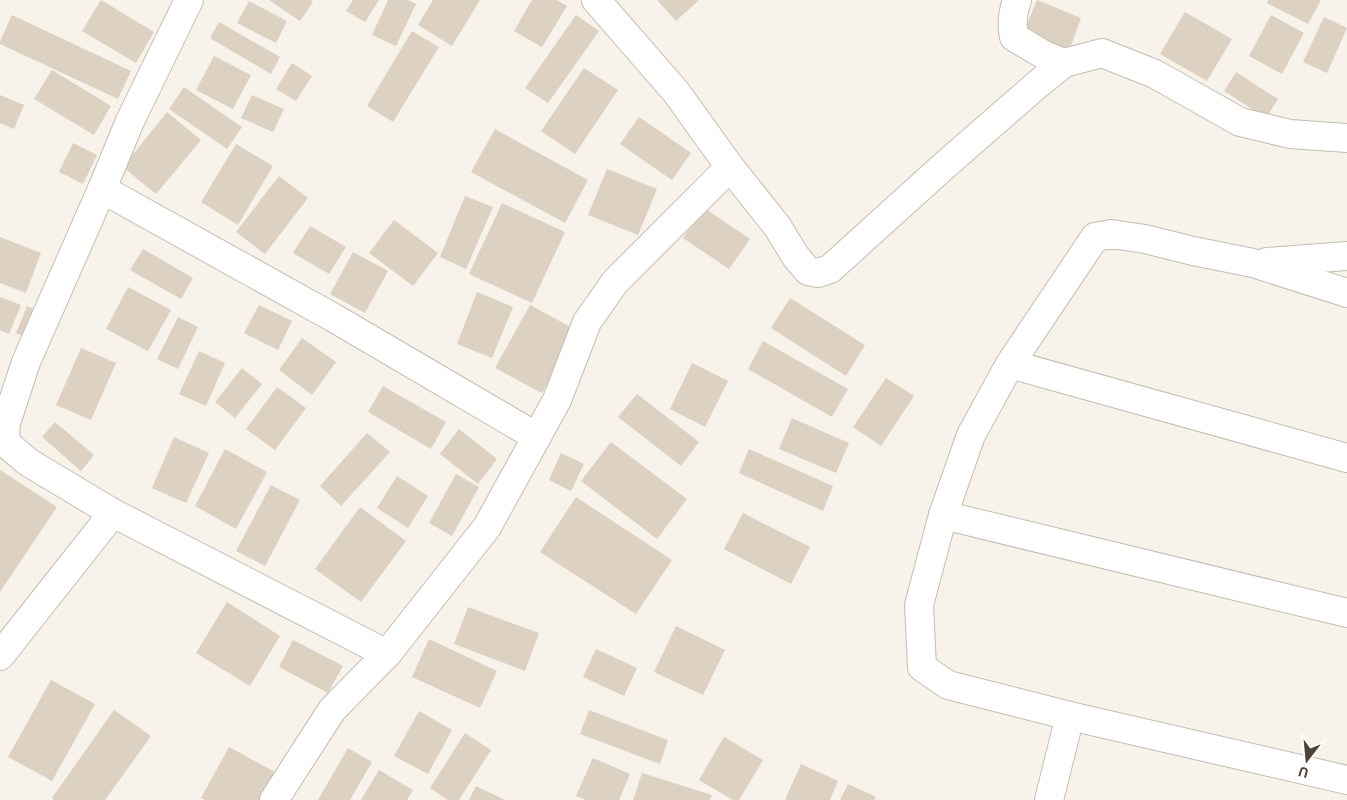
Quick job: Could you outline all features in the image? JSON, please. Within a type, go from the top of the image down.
[{"type":"street","points":[[189,0],[130,121],[26,362],[6,423],[5,435],[8,446],[28,462],[113,513],[387,654]]},
{"type":"street","points":[[596,0],[676,92],[730,168],[776,226],[808,271],[818,273],[830,269],[952,159],[1064,63],[1102,53],[1156,74],[1240,122],[1290,134],[1347,138]]},
{"type":"street","points":[[1017,0],[1011,26],[1014,37],[1044,55],[1064,63]]},
{"type":"street","points":[[274,800],[332,710],[387,654],[487,527],[557,400],[587,322],[615,282],[730,168]]},
{"type":"street","points":[[102,189],[334,318],[537,437]]},
{"type":"street","points":[[1347,293],[1254,263],[1145,239],[1111,234],[1095,237],[1010,364],[971,435],[943,515],[920,605],[922,667],[948,685],[1070,716],[1347,780]]},
{"type":"street","points":[[1254,263],[1347,256]]},
{"type":"street","points":[[1010,364],[1347,458]]},
{"type":"street","points":[[0,656],[113,513]]},
{"type":"street","points":[[943,515],[1347,613]]},
{"type":"street","points":[[1049,800],[1070,716]]},
{"type":"building","points":[[101,0],[154,32],[136,63],[82,31]]},
{"type":"building","points":[[269,0],[310,0],[313,2],[300,21]]},
{"type":"building","points":[[353,0],[379,0],[365,22],[346,11]]},
{"type":"building","points":[[388,0],[408,0],[416,4],[396,46],[372,35]]},
{"type":"building","points":[[433,0],[480,0],[452,46],[418,25]]},
{"type":"building","points":[[532,0],[557,0],[567,6],[542,47],[514,31]]},
{"type":"building","points":[[657,0],[699,0],[676,21]]},
{"type":"building","points":[[1037,0],[1081,18],[1069,51],[1024,32]]},
{"type":"building","points":[[1268,0],[1321,0],[1308,24],[1267,3]]},
{"type":"building","points":[[249,1],[287,21],[276,43],[237,23]]},
{"type":"building","points":[[1185,12],[1232,39],[1207,81],[1160,54]]},
{"type":"building","points":[[12,15],[131,71],[118,99],[0,44]]},
{"type":"building","points":[[576,15],[599,31],[548,103],[525,88]]},
{"type":"building","points":[[1271,15],[1304,33],[1282,74],[1249,56]]},
{"type":"building","points":[[1324,17],[1347,28],[1327,73],[1303,62]]},
{"type":"building","points":[[219,22],[280,57],[271,74],[210,38]]},
{"type":"building","points":[[412,31],[439,47],[393,122],[367,106]]},
{"type":"building","points":[[214,56],[251,75],[233,109],[196,90]]},
{"type":"building","points":[[292,63],[312,76],[296,101],[276,89]]},
{"type":"building","points":[[584,68],[618,90],[575,154],[541,131]]},
{"type":"building","points":[[52,70],[111,106],[94,135],[34,99]]},
{"type":"building","points":[[1236,72],[1278,99],[1266,118],[1224,91]]},
{"type":"building","points":[[184,87],[242,127],[227,149],[169,109]]},
{"type":"building","points":[[0,95],[24,105],[14,129],[0,123]]},
{"type":"building","points":[[252,95],[284,109],[273,132],[241,118]]},
{"type":"building","points":[[167,112],[201,140],[156,194],[123,167]]},
{"type":"building","points":[[639,117],[691,153],[672,180],[620,144]]},
{"type":"building","points":[[495,129],[588,180],[565,223],[471,172]]},
{"type":"building","points":[[73,143],[97,155],[83,184],[59,172]]},
{"type":"building","points":[[236,144],[273,166],[238,225],[201,202]]},
{"type":"building","points":[[607,169],[657,189],[638,235],[588,215]]},
{"type":"building","points":[[279,176],[308,198],[265,254],[236,232]]},
{"type":"building","points":[[465,196],[493,207],[466,269],[440,257]]},
{"type":"building","points":[[502,203],[565,232],[532,303],[469,274]]},
{"type":"building","points":[[704,208],[750,239],[729,269],[683,238]]},
{"type":"building","points":[[394,220],[438,253],[413,286],[369,253]]},
{"type":"building","points":[[310,226],[346,247],[329,274],[293,253]]},
{"type":"building","points":[[0,237],[41,253],[26,293],[0,283]]},
{"type":"building","points":[[143,249],[193,278],[181,299],[130,270]]},
{"type":"building","points":[[353,252],[388,271],[365,313],[330,294]]},
{"type":"building","points":[[128,287],[171,310],[148,351],[106,329]]},
{"type":"building","points":[[477,292],[513,307],[492,358],[457,344]]},
{"type":"building","points":[[0,297],[21,305],[9,334],[0,330]]},
{"type":"building","points":[[790,298],[865,345],[846,376],[771,328]]},
{"type":"building","points":[[259,305],[292,321],[278,350],[244,333]]},
{"type":"building","points":[[530,305],[576,330],[542,393],[495,368]]},
{"type":"building","points":[[27,306],[41,312],[29,339],[16,333]]},
{"type":"building","points":[[178,317],[198,327],[178,369],[157,359]]},
{"type":"building","points":[[302,338],[336,362],[312,395],[279,370]]},
{"type":"building","points":[[763,341],[848,389],[832,417],[748,369]]},
{"type":"building","points":[[81,348],[116,363],[91,420],[56,405]]},
{"type":"building","points":[[199,351],[225,363],[206,406],[179,394]]},
{"type":"building","points":[[692,363],[728,381],[705,427],[670,409]]},
{"type":"building","points":[[242,368],[262,384],[235,418],[215,402]]},
{"type":"building","points":[[886,378],[914,396],[881,446],[853,427]]},
{"type":"building","points":[[383,386],[446,422],[431,449],[368,412]]},
{"type":"building","points":[[277,387],[306,408],[275,450],[246,429]]},
{"type":"building","points":[[637,394],[699,442],[681,466],[618,417]]},
{"type":"building","points":[[792,418],[849,443],[836,473],[779,449]]},
{"type":"building","points":[[55,422],[94,455],[81,471],[42,437]]},
{"type":"building","points":[[459,429],[497,459],[478,484],[440,454]]},
{"type":"building","points":[[367,433],[390,452],[341,506],[320,486]]},
{"type":"building","points":[[174,437],[209,453],[186,503],[152,488]]},
{"type":"building","points":[[611,442],[687,499],[657,539],[581,481]]},
{"type":"building","points":[[225,449],[267,472],[236,529],[195,506]]},
{"type":"building","points":[[749,449],[833,486],[823,511],[739,473]]},
{"type":"building","points":[[561,453],[584,464],[571,491],[549,480]]},
{"type":"building","points":[[0,470],[57,507],[0,592]]},
{"type":"building","points":[[456,474],[479,487],[452,536],[429,523]]},
{"type":"building","points":[[397,476],[428,496],[408,528],[377,508]]},
{"type":"building","points":[[271,485],[300,500],[265,566],[236,551]]},
{"type":"building","points":[[576,497],[672,560],[636,614],[540,552]]},
{"type":"building","points":[[360,507],[406,541],[361,602],[315,569]]},
{"type":"building","points":[[743,513],[810,547],[791,584],[724,549]]},
{"type":"building","points":[[227,602],[280,636],[250,686],[196,653]]},
{"type":"building","points":[[468,607],[539,633],[525,671],[454,644]]},
{"type":"building","points":[[676,626],[725,650],[703,695],[654,672]]},
{"type":"building","points":[[429,639],[497,671],[480,708],[412,677]]},
{"type":"building","points":[[293,640],[343,666],[328,693],[279,667]]},
{"type":"building","points":[[596,649],[637,668],[624,696],[583,677]]},
{"type":"building","points":[[51,680],[95,704],[52,781],[8,757]]},
{"type":"building","points":[[114,710],[151,736],[105,800],[54,800],[52,798]]},
{"type":"building","points":[[589,710],[668,740],[660,764],[580,734]]},
{"type":"building","points":[[419,711],[452,730],[428,774],[394,756]]},
{"type":"building","points":[[465,733],[491,750],[459,800],[448,800],[430,788]]},
{"type":"building","points":[[724,737],[763,760],[739,800],[733,800],[699,780]]},
{"type":"building","points":[[229,747],[275,772],[259,800],[205,800],[201,798]]},
{"type":"building","points":[[348,748],[372,762],[350,800],[318,800]]},
{"type":"building","points":[[593,758],[630,774],[619,800],[586,800],[576,796]]},
{"type":"building","points":[[801,764],[838,781],[830,800],[785,800]]},
{"type":"building","points":[[379,770],[413,790],[407,800],[361,800]]},
{"type":"building","points":[[642,773],[712,795],[710,800],[633,800]]},
{"type":"building","points":[[848,784],[876,797],[874,800],[840,800]]},
{"type":"building","points":[[476,786],[505,800],[469,800]]}]
